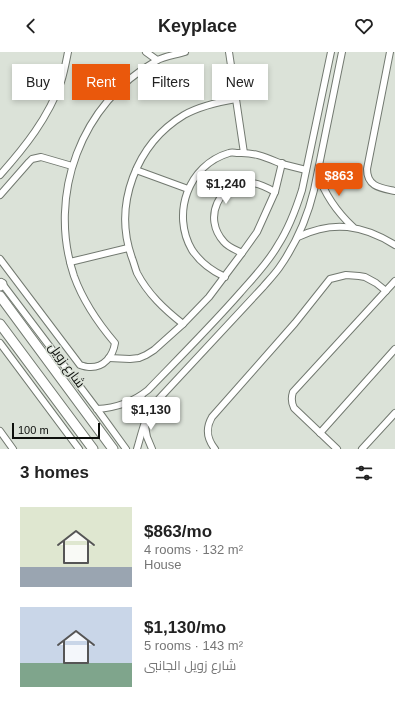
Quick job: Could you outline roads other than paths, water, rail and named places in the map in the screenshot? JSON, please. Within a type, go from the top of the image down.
[{"type":"main road","name":"شارع زويل","points":[[0,296],[113,449]]},
{"type":"main road","points":[[1,326],[8,326],[14,316]]},
{"type":"main road","points":[[1,326],[93,449]]},
{"type":"main road","points":[[16,346],[17,342],[28,334]]},
{"type":"street","points":[[0,175],[18,155],[35,132],[49,108],[61,82],[68,52]]},
{"type":"street","points":[[146,52],[157,60]]},
{"type":"street","points":[[0,260],[80,365],[90,368],[101,365],[109,358],[114,351],[115,343],[87,305],[70,262],[66,238],[65,214],[67,190],[72,166],[82,140],[96,116],[113,94],[134,75],[157,60],[185,52]]},
{"type":"street","points":[[229,52],[231,64]]},
{"type":"street","points":[[97,409],[120,406],[133,401],[148,390],[231,303],[266,263],[278,246],[291,222],[300,196],[331,52]]},
{"type":"street","points":[[137,449],[151,408],[268,281],[292,249],[309,209],[342,52]]},
{"type":"street","points":[[390,52],[367,166],[367,174],[368,178],[374,185],[380,188],[395,191]]},
{"type":"street","points":[[183,324],[167,312],[150,293],[137,272],[128,248],[126,232],[126,208],[130,185],[144,154],[169,126],[200,107],[230,100]]},
{"type":"street","points":[[236,100],[244,153]]},
{"type":"street","points":[[225,277],[202,263],[192,250],[186,236],[183,220],[184,204],[188,189],[195,177],[205,166],[217,158],[230,153],[258,154],[306,170]]},
{"type":"street","points":[[0,195],[32,159],[41,157],[72,166]]},
{"type":"street","points":[[109,358],[130,359],[139,358],[146,355],[154,350],[183,324],[209,297],[257,232],[274,192],[282,163]]},
{"type":"street","points":[[136,170],[188,189]]},
{"type":"street","points":[[317,173],[330,200],[338,212],[353,227]]},
{"type":"street","points":[[242,253],[224,243],[216,231],[214,216],[217,202],[226,191],[238,184],[253,183],[274,192]]},
{"type":"street","points":[[298,237],[321,229],[353,227],[372,233],[395,244]]},
{"type":"street","points":[[70,262],[128,248]]},
{"type":"street","points":[[215,449],[211,444],[208,435],[208,425],[212,417],[295,322],[330,279],[346,275],[365,277],[386,291]]},
{"type":"street","points":[[337,449],[294,408],[291,397],[293,392],[395,281]]},
{"type":"street","points":[[1,284],[126,449]]},
{"type":"street","points":[[0,343],[79,449]]},
{"type":"street","points":[[320,433],[395,350]]},
{"type":"street","points":[[141,396],[142,401],[151,408]]},
{"type":"street","points":[[362,449],[395,413]]},
{"type":"street","points":[[145,422],[145,431],[152,449]]},
{"type":"street","points":[[0,431],[13,449]]}]
